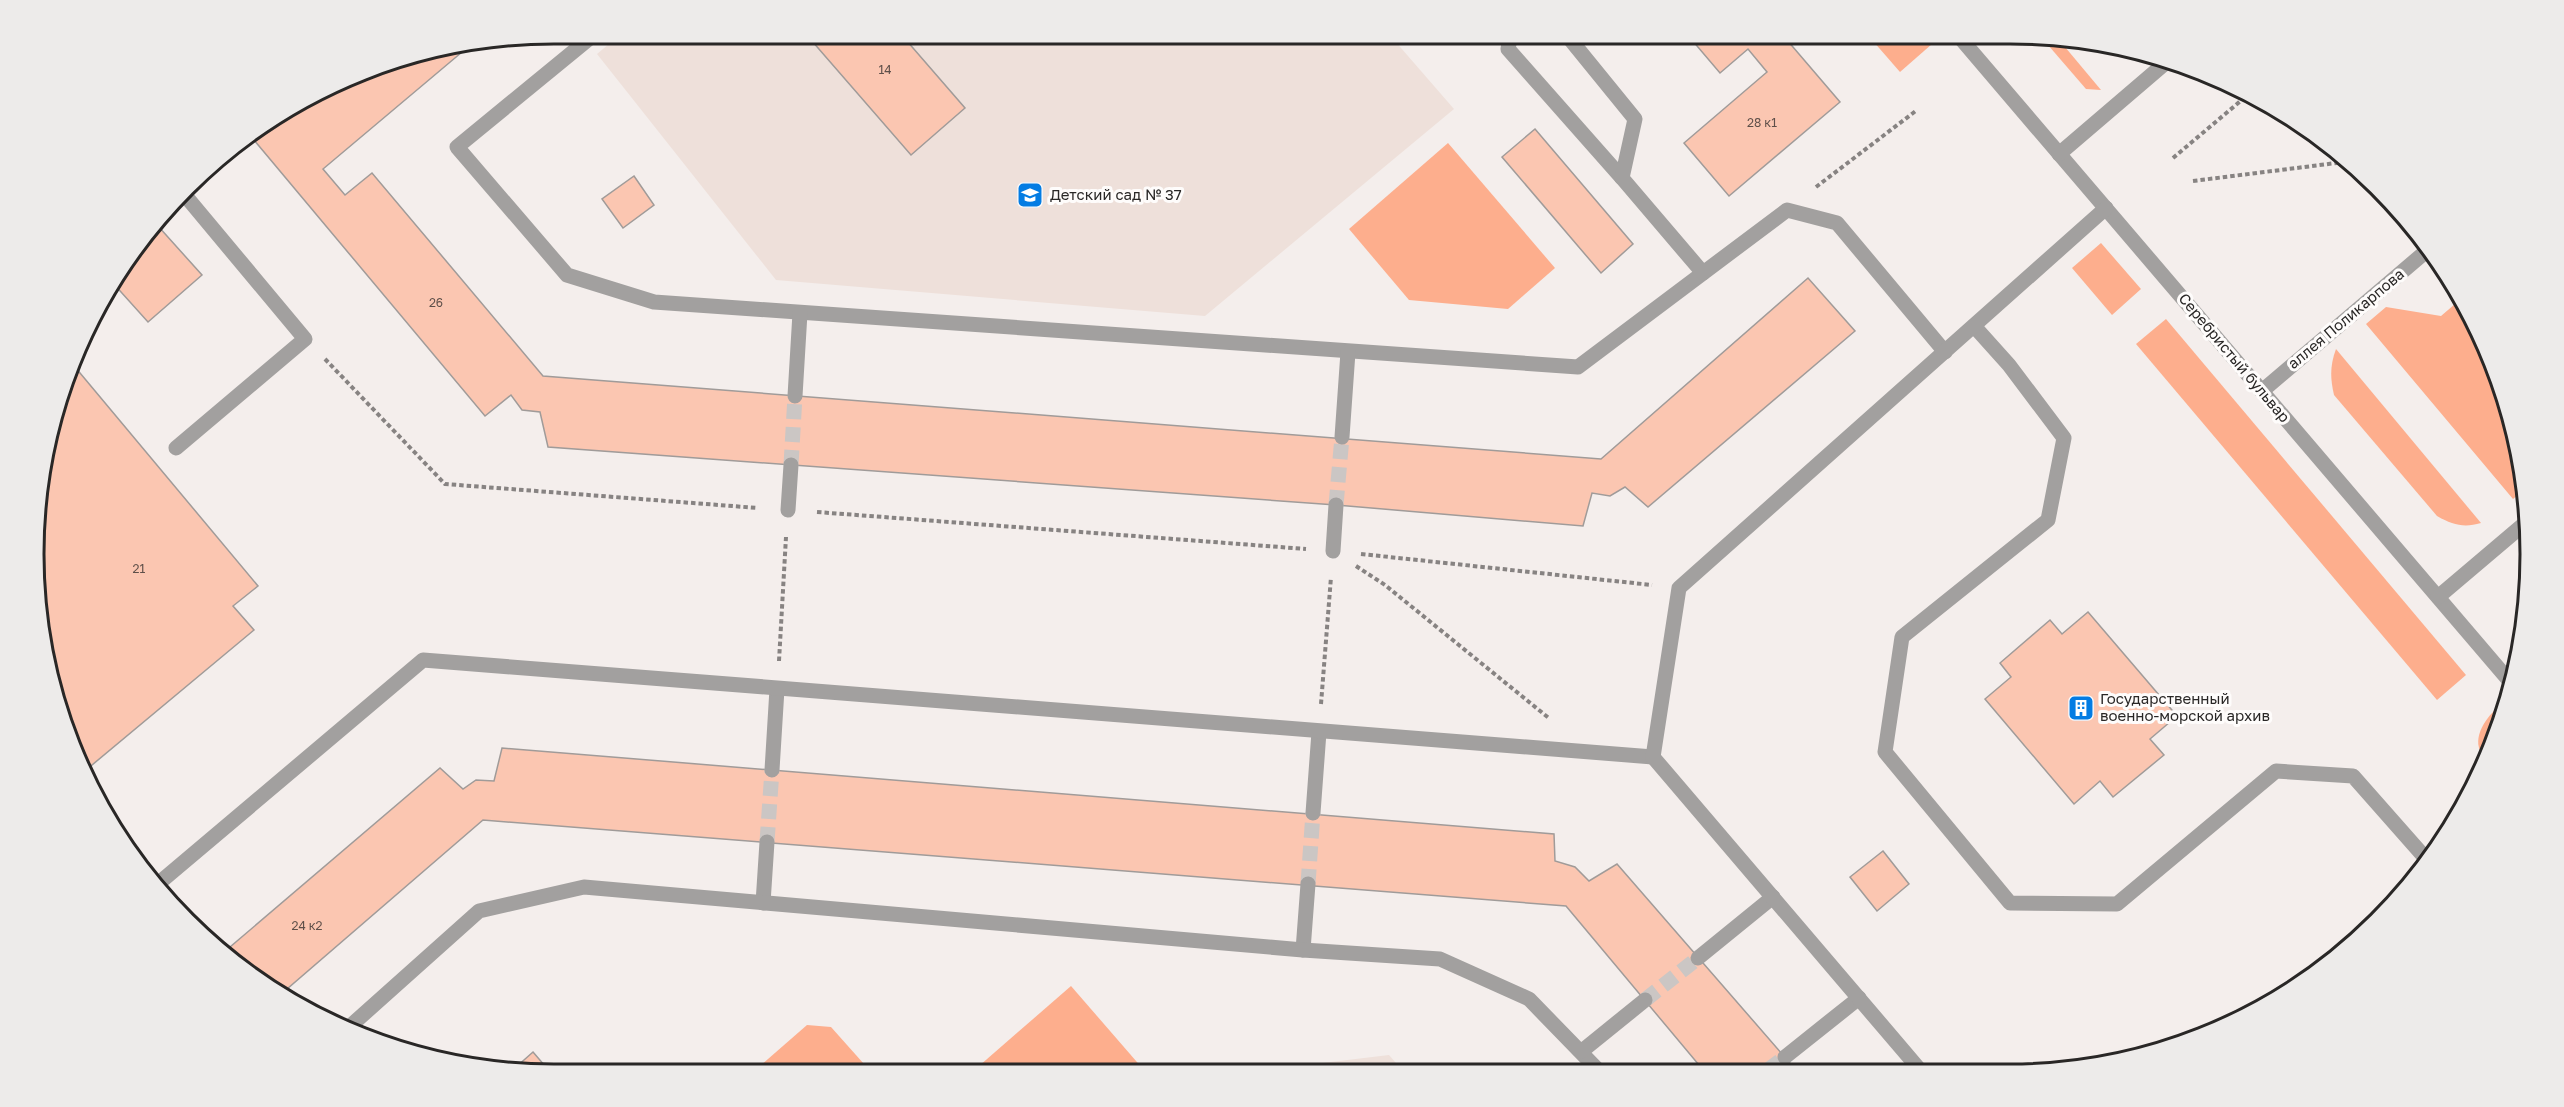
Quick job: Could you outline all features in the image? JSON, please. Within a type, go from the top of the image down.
[{"type":"street","points":[[583,44],[457,147],[567,275],[654,302],[1348,352],[1578,366],[1787,210],[1837,224],[1945,352]]},
{"type":"street","points":[[1509,44],[1508,49],[1703,273]]},
{"type":"street","points":[[1573,44],[1635,119],[1622,178]]},
{"type":"street","name":"Серебристый бульвар","points":[[1965,44],[2505,676]]},
{"type":"street","points":[[2059,154],[2161,67]]},
{"type":"street","points":[[176,448],[305,339],[188,198]]},
{"type":"street","points":[[1653,757],[1679,588],[2106,208]]},
{"type":"street","name":"аллея Поликарпова","points":[[2262,391],[2423,254]]},
{"type":"street","points":[[795,396],[800,313]]},
{"type":"street","points":[[1974,326],[2009,365],[2064,438],[2048,520],[1902,637],[1885,752],[2010,903],[2117,904],[2276,771],[2353,776],[2422,854]]},
{"type":"street","points":[[1342,437],[1348,352]]},
{"type":"street","points":[[788,510],[790,465]]},
{"type":"street","points":[[1333,551],[1336,505]]},
{"type":"street","points":[[2438,597],[2519,528]]},
{"type":"street","points":[[162,880],[423,660],[1653,757],[1915,1064]]},
{"type":"street","points":[[772,770],[777,688]]},
{"type":"street","points":[[1313,813],[1319,732]]},
{"type":"street","points":[[764,903],[767,842]]},
{"type":"street","points":[[1303,950],[1308,884]]},
{"type":"street","points":[[356,1024],[479,911],[584,887],[1303,950],[1440,959],[1529,999],[1593,1064]]},
{"type":"street","points":[[1698,958],[1773,897]]},
{"type":"street","points":[[1785,1057],[1859,998]]},
{"type":"street","points":[[1582,1051],[1645,1000]]},
{"type":"path","points":[[2173,158],[2242,99]]},
{"type":"path","points":[[1787,210],[1917,110]]},
{"type":"path","points":[[2193,181],[2338,163]]},
{"type":"path","points":[[305,339],[445,484],[1333,551],[1679,588]]},
{"type":"path","points":[[777,688],[788,510]]},
{"type":"path","points":[[1319,732],[1333,551]]},
{"type":"path","points":[[1333,551],[1385,585],[1592,753]]},
{"type":"shaded area","name":"Детский сад № 37","points":[[609,44],[1398,44],[1454,109],[1205,316],[776,280],[597,54]]},
{"type":"shaded area","points":[[1876,44],[1932,44],[1900,72]]},
{"type":"shaded area","points":[[2048,45],[2065,47],[2101,90],[2086,89]]},
{"type":"shaded area","points":[[1448,143],[1555,268],[1508,309],[1409,300],[1349,229]]},
{"type":"shaded area","points":[[2101,243],[2141,289],[2112,315],[2072,268]]},
{"type":"shaded area","points":[[2455,304],[2482,358],[2511,454],[2517,496],[2513,499],[2366,324],[2386,307],[2441,316]]},
{"type":"shaded area","points":[[2166,319],[2466,675],[2437,700],[2136,344]]},
{"type":"shaded area","points":[[2336,349],[2481,523],[2459,525],[2437,516],[2334,395],[2331,372]]},
{"type":"shaded area","points":[[2495,710],[2481,752],[2478,744],[2480,731]]},
{"type":"shaded area","points":[[1071,986],[1139,1064],[981,1064]]},
{"type":"shaded area","points":[[807,1025],[831,1027],[864,1064],[762,1064]]},
{"type":"shaded area","points":[[1389,1055],[1397,1064],[1313,1064]]},
{"type":"building","points":[[815,44],[910,44],[965,108],[911,155]]},
{"type":"building","points":[[1695,44],[1790,44],[1840,102],[1729,196],[1684,143],[1767,72],[1748,49],[1720,73]]},
{"type":"building","points":[[462,52],[323,169],[345,195],[372,173],[543,376],[1601,459],[1808,278],[1855,331],[1648,507],[1625,487],[1610,496],[1592,493],[1583,526],[1336,505],[548,447],[540,412],[522,410],[511,395],[485,416],[254,141],[298,112],[358,82],[422,61]]},
{"type":"building","points":[[1535,129],[1633,244],[1601,273],[1502,157]]},
{"type":"building","points":[[634,176],[654,205],[623,228],[602,199]]},
{"type":"building","points":[[160,229],[202,275],[148,322],[118,288]]},
{"type":"building","points":[[78,370],[258,586],[233,606],[254,630],[90,767],[61,685],[53,653],[45,587],[45,520],[48,487],[61,422]]},
{"type":"building","name":"Государственный военно-морской архив","points":[[2088,612],[2177,716],[2150,739],[2164,755],[2113,797],[2100,781],[2074,804],[1985,699],[2011,677],[2000,663],[2050,620],[2062,634]]},
{"type":"building","points":[[502,748],[1554,834],[1555,861],[1575,867],[1589,881],[1617,864],[1791,1064],[1698,1064],[1566,906],[483,820],[287,989],[230,947],[440,768],[463,789],[476,780],[494,781]]},
{"type":"building","points":[[1883,851],[1909,884],[1877,911],[1850,877]]},
{"type":"building","points":[[533,1052],[543,1063],[522,1062]]},
{"type":"tunnel","points":[[791,465],[795,396]]},
{"type":"tunnel","points":[[1336,505],[1342,437]]},
{"type":"tunnel","points":[[767,842],[772,770]]},
{"type":"tunnel","points":[[1308,884],[1313,813]]},
{"type":"tunnel","points":[[1645,1000],[1698,958]]},
{"type":"tunnel","points":[[1776,1064],[1785,1057]]},
{"type":"place","name":"Детский сад № 37","points":[[1030,195]]},
{"type":"place","name":"Государственный военно-морской архив","points":[[2081,708]]}]
